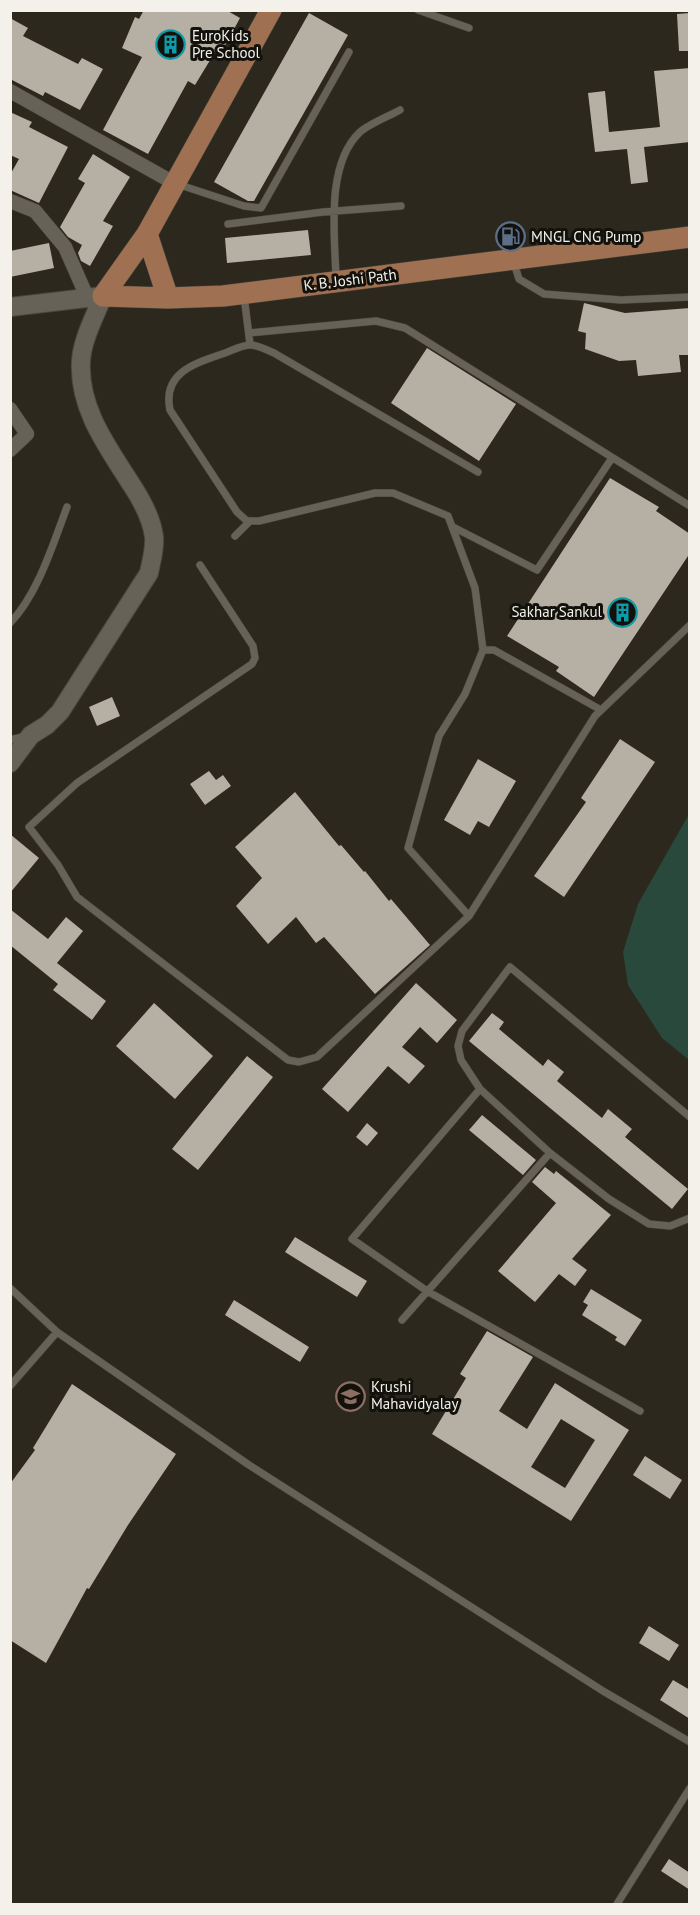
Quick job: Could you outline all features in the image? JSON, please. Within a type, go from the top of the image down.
[{"type":"main road","points":[[10,764],[31,735],[47,725],[60,712],[149,573],[153,552],[154,536],[140,498],[94,424],[82,382],[81,360],[95,296],[147,234],[271,10]]},
{"type":"main road","points":[[147,234],[168,298]]},
{"type":"main road","name":"K. B. Joshi Path","points":[[10,307],[95,296],[168,298],[244,293],[690,237]]},
{"type":"street","points":[[10,91],[174,183]]},
{"type":"street","points":[[10,201],[35,211],[65,247],[95,296]]},
{"type":"street","points":[[10,409],[27,434],[10,450]]},
{"type":"lane","points":[[418,10],[469,28]]},
{"type":"lane","points":[[174,183],[244,206],[261,208],[349,52]]},
{"type":"lane","points":[[336,282],[334,193],[343,156],[360,132],[400,110]]},
{"type":"lane","points":[[228,224],[401,206]]},
{"type":"lane","points":[[513,259],[519,279],[544,294],[621,300],[690,297]]},
{"type":"lane","points":[[244,293],[250,344]]},
{"type":"lane","points":[[249,333],[376,321],[405,328],[690,506]]},
{"type":"lane","points":[[469,916],[408,848],[439,736],[465,694],[483,650],[475,588],[448,516],[393,493],[375,493],[259,521],[250,521],[237,512],[170,410],[168,398],[172,384],[179,373],[197,363],[250,344],[274,353],[478,472]]},
{"type":"lane","points":[[453,527],[537,570],[612,458]]},
{"type":"lane","points":[[10,623],[20,613],[43,567],[67,507]]},
{"type":"lane","points":[[235,536],[250,521]]},
{"type":"lane","points":[[200,565],[253,646],[255,658],[248,669],[77,783],[29,827],[58,865],[77,897],[288,1060],[300,1062],[317,1057],[469,916],[595,716],[690,625]]},
{"type":"lane","points":[[483,650],[494,650],[601,710]]},
{"type":"lane","points":[[10,740],[31,735]]},
{"type":"lane","points":[[690,1117],[510,967],[462,1031],[458,1046],[461,1060],[480,1089],[550,1153],[609,1199],[649,1224],[670,1226],[690,1218]]},
{"type":"lane","points":[[480,1089],[352,1239],[427,1291],[640,1411]]},
{"type":"lane","points":[[402,1320],[550,1153]]},
{"type":"lane","points":[[10,1288],[57,1332],[249,1465],[603,1691],[690,1742]]},
{"type":"lane","points":[[10,1386],[57,1332]]},
{"type":"lane","points":[[617,1905],[690,1788]]},
{"type":"green space","points":[[689,814],[689,1060],[662,1038],[628,985],[623,952],[638,904]]},
{"type":"building","points":[[144,10],[226,10],[240,18],[220,55],[215,52],[195,85],[188,81],[148,154],[103,130],[142,57],[122,48],[135,17],[139,19]]},
{"type":"building","points":[[309,13],[348,35],[254,201],[248,201],[214,182]]},
{"type":"building","points":[[690,13],[690,51],[679,51],[677,14]]},
{"type":"building","points":[[10,18],[28,28],[23,36],[78,64],[82,58],[103,69],[80,110],[45,92],[43,96],[10,79]]},
{"type":"building","points":[[690,68],[690,142],[644,147],[648,182],[631,184],[627,149],[595,152],[588,93],[605,91],[609,132],[660,127],[654,71]]},
{"type":"building","points":[[10,112],[32,122],[29,127],[68,147],[39,203],[10,190],[10,175],[19,159],[10,155]]},
{"type":"building","points":[[93,154],[130,177],[103,221],[113,226],[90,266],[81,261],[78,253],[82,245],[68,237],[60,227],[85,183],[78,179]]},
{"type":"building","points":[[308,230],[311,255],[227,263],[225,238]]},
{"type":"building","points":[[49,243],[54,268],[10,277],[10,251]]},
{"type":"building","points":[[584,303],[625,313],[690,308],[690,355],[679,355],[681,372],[638,376],[636,360],[619,361],[585,349],[586,333],[578,331]]},
{"type":"building","points":[[427,348],[516,404],[479,461],[391,403]]},
{"type":"building","points":[[610,478],[659,507],[656,511],[690,534],[690,553],[594,697],[556,671],[559,667],[507,636]]},
{"type":"building","points":[[112,697],[120,716],[97,726],[89,707]]},
{"type":"building","points":[[620,739],[655,762],[564,897],[534,876],[586,802],[581,798]]},
{"type":"building","points":[[478,759],[516,781],[489,827],[478,821],[470,835],[444,820]]},
{"type":"building","points":[[209,771],[216,780],[223,775],[231,786],[205,805],[190,784]]},
{"type":"building","points":[[295,792],[339,846],[341,845],[365,871],[389,901],[391,899],[430,945],[375,994],[324,937],[316,943],[296,917],[268,944],[236,906],[262,878],[235,847]]},
{"type":"building","points":[[10,834],[39,858],[10,893]]},
{"type":"building","points":[[10,909],[48,939],[66,917],[83,931],[57,963],[106,1001],[92,1020],[53,990],[58,984],[10,945]]},
{"type":"building","points":[[416,983],[457,1020],[437,1043],[420,1027],[402,1047],[425,1066],[409,1084],[388,1066],[348,1112],[322,1089]]},
{"type":"building","points":[[154,1003],[213,1056],[175,1099],[116,1046]]},
{"type":"building","points":[[492,1013],[504,1022],[499,1029],[543,1066],[548,1059],[564,1072],[557,1081],[602,1118],[608,1109],[632,1129],[625,1137],[688,1189],[672,1209],[469,1041]]},
{"type":"building","points":[[247,1056],[273,1077],[198,1170],[172,1149]]},
{"type":"building","points":[[482,1115],[536,1160],[523,1175],[469,1130]]},
{"type":"building","points":[[367,1123],[378,1133],[367,1146],[356,1137]]},
{"type":"building","points":[[545,1167],[554,1174],[556,1171],[611,1215],[572,1259],[587,1270],[575,1286],[559,1274],[535,1302],[498,1271],[556,1203],[532,1182]]},
{"type":"building","points":[[295,1237],[367,1281],[357,1297],[285,1252]]},
{"type":"building","points":[[591,1289],[642,1320],[625,1346],[615,1340],[617,1337],[582,1315],[588,1305],[583,1302]]},
{"type":"building","points":[[234,1300],[309,1347],[300,1362],[225,1315]]},
{"type":"building","points":[[487,1331],[533,1357],[499,1411],[527,1429],[555,1383],[629,1430],[571,1521],[432,1434],[466,1378],[460,1374]],"holes":[[[561,1419],[595,1440],[565,1488],[531,1467]]]},
{"type":"building","points":[[72,1384],[176,1454],[128,1525],[89,1589],[87,1588],[46,1663],[10,1640],[10,1484],[35,1450],[33,1448]]},
{"type":"building","points":[[645,1456],[682,1480],[670,1499],[633,1475]]},
{"type":"building","points":[[649,1626],[679,1645],[669,1661],[639,1643]]},
{"type":"building","points":[[673,1680],[690,1690],[690,1719],[660,1700]]},
{"type":"building","points":[[669,1859],[690,1873],[690,1890],[661,1871]]},
{"type":"place","name":"EuroKids Pre School","points":[[171,45]]},
{"type":"place","name":"MNGL CNG Pump","points":[[510,237]]},
{"type":"place","name":"Sakhar Sankul","points":[[623,612]]},
{"type":"place","name":"Krushi Mahavidyalay","points":[[350,1396]]}]
